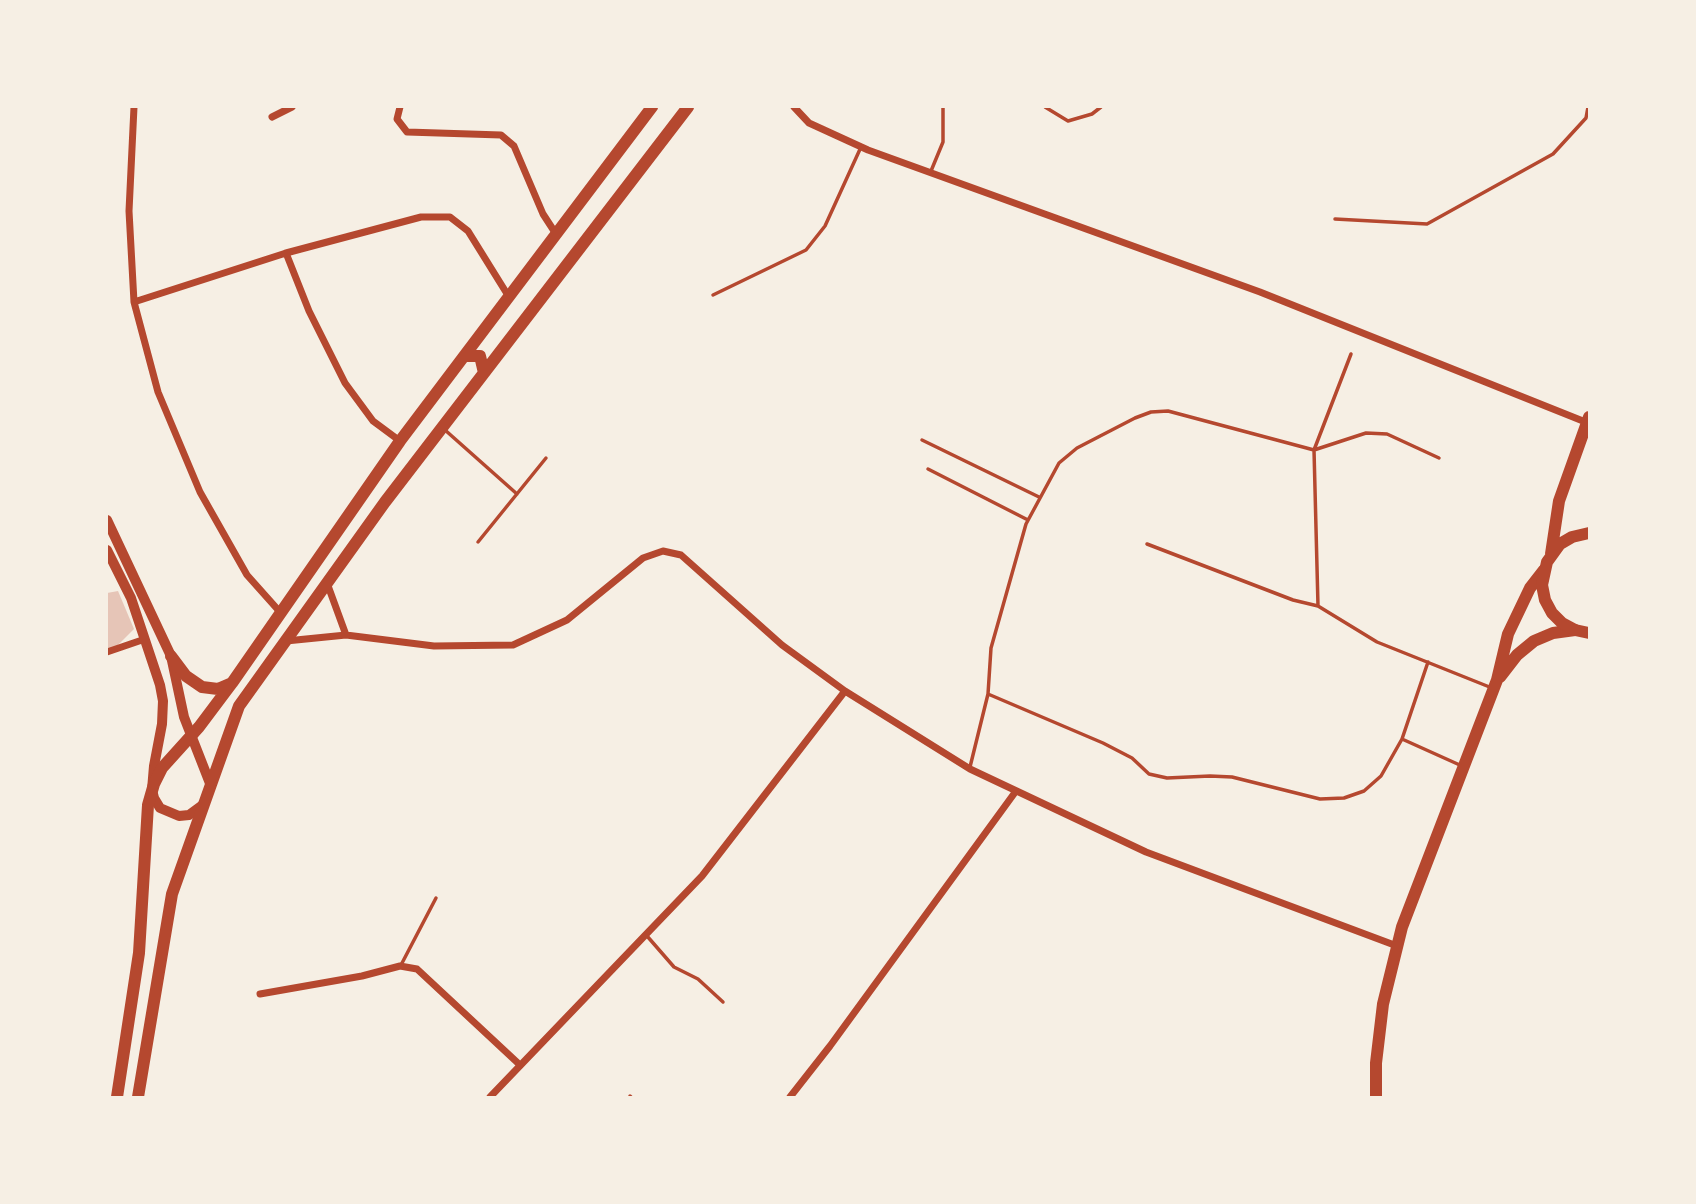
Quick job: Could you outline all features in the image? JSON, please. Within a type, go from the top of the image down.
[{"type":"main road","points":[[117,1097],[139,953],[146,827],[152,790],[162,768],[232,683],[400,441],[652,107]]},
{"type":"main road","points":[[138,1097],[172,894],[239,706],[442,427],[688,107]]},
{"type":"main road","points":[[465,356],[480,356],[484,373]]},
{"type":"main road","points":[[1589,422],[1559,501],[1542,585],[1548,606],[1562,623],[1589,633]]},
{"type":"main road","points":[[1550,555],[1560,544],[1572,537],[1589,533]]},
{"type":"main road","points":[[1376,1097],[1376,1063],[1383,1004],[1397,946],[1495,684],[1515,616],[1530,588],[1544,570]]},
{"type":"main road","points":[[1495,684],[1517,655],[1534,642],[1553,633],[1576,630]]},
{"type":"main road","points":[[171,656],[186,676],[202,687],[218,688],[232,683]]},
{"type":"street","points":[[134,107],[129,211],[134,302],[158,391],[200,492],[247,575],[280,612]]},
{"type":"street","points":[[272,117],[292,107]]},
{"type":"street","points":[[400,107],[397,119],[407,132],[500,135],[514,146],[543,214],[556,235]]},
{"type":"street","points":[[794,107],[809,123],[861,147],[1260,292],[1589,422]]},
{"type":"street","points":[[134,302],[286,253],[421,217],[450,217],[468,231],[509,297]]},
{"type":"street","points":[[286,253],[309,311],[345,383],[373,421],[400,441]]},
{"type":"street","points":[[107,520],[171,656],[182,707],[211,786]]},
{"type":"street","points":[[107,550],[131,598],[163,701],[152,790],[160,808],[179,816],[197,811],[205,803]]},
{"type":"street","points":[[285,641],[346,635],[434,646],[513,645],[567,620],[643,558],[663,551],[681,555],[782,645],[845,691],[970,769],[1146,852],[1397,946]]},
{"type":"street","points":[[327,583],[346,635]]},
{"type":"street","points":[[107,652],[145,639]]},
{"type":"street","points":[[490,1097],[702,876],[845,691]]},
{"type":"street","points":[[790,1097],[1016,791]]},
{"type":"street","points":[[260,994],[362,976],[400,966],[417,970],[520,1065]]},
{"type":"lane","points":[[931,171],[943,142],[943,107]]},
{"type":"lane","points":[[1045,107],[1068,121],[1092,114],[1101,107]]},
{"type":"lane","points":[[1335,219],[1427,224],[1553,154],[1586,118],[1588,107]]},
{"type":"lane","points":[[713,295],[806,250],[824,226],[861,147]]},
{"type":"lane","points":[[1318,606],[1314,450],[1350,354]]},
{"type":"lane","points":[[970,769],[988,694],[991,648],[1028,520],[1059,463],[1077,448],[1151,412],[1168,411],[1314,450],[1366,433],[1387,434],[1439,458]]},
{"type":"lane","points":[[442,427],[517,494]]},
{"type":"lane","points":[[922,440],[1040,497]]},
{"type":"lane","points":[[478,542],[546,458]]},
{"type":"lane","points":[[928,469],[1028,520]]},
{"type":"lane","points":[[1147,544],[1293,600],[1318,606],[1377,642],[1495,684]]},
{"type":"lane","points":[[988,694],[1103,743],[1132,758],[1149,774],[1167,778],[1232,777],[1320,799],[1344,798],[1364,791],[1381,776],[1402,740],[1428,662]]},
{"type":"lane","points":[[1402,740],[1464,767]]},
{"type":"lane","points":[[400,966],[436,898]]},
{"type":"lane","points":[[645,934],[674,967],[698,979],[723,1002]]},
{"type":"building","points":[[118,591],[134,629],[114,649],[107,650],[107,593]]}]
